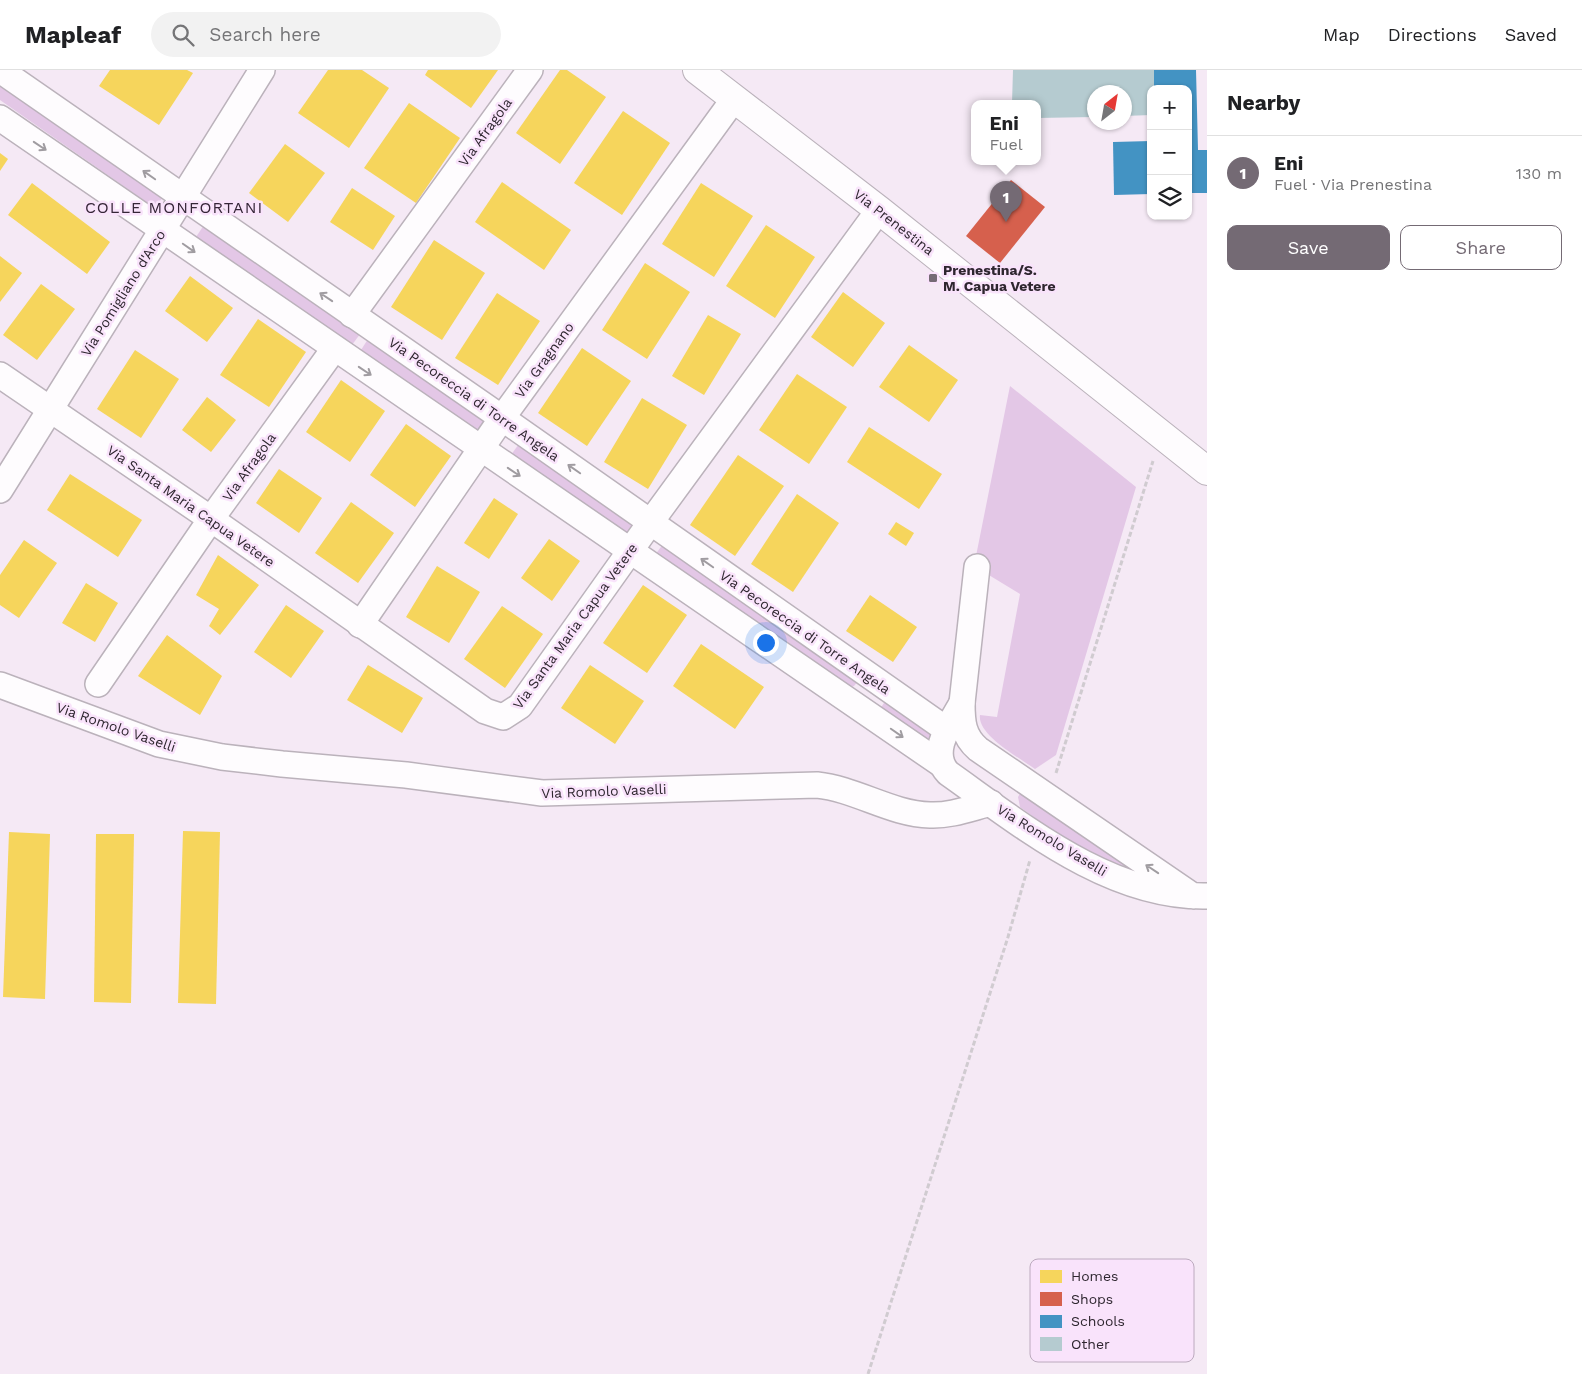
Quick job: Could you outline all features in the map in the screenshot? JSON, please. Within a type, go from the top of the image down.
[{"type":"main road","name":"Via Prenestina","points":[[696,70],[879,210],[1207,471]]},
{"type":"street","name":"Via Pecoreccia di Torre Angela","points":[[0,70],[182,198],[502,418],[947,730]]},
{"type":"street","name":"Via Pomigliano d'Arco","points":[[0,490],[262,70]]},
{"type":"street","name":"Via Afragola","points":[[352,315],[530,70]]},
{"type":"street","name":"Via Gragnano","points":[[360,625],[482,451],[502,418],[734,99]]},
{"type":"street","points":[[0,118],[482,451],[857,705],[991,803],[1012,773],[978,748],[963,726],[962,703],[977,567]]},
{"type":"street","name":"Via Santa Maria Capua Vetere","points":[[0,375],[212,519],[360,625],[485,711],[503,717],[520,706],[650,523],[879,210]]},
{"type":"street","name":"Via Afragola","points":[[98,684],[212,519],[334,349]]},
{"type":"street","points":[[0,670],[51,705]]},
{"type":"street","points":[[857,705],[869,696],[876,682]]},
{"type":"street","name":"Via Romolo Vaselli","points":[[0,685],[159,744],[248,760],[406,775],[542,793],[799,784],[817,785],[844,790],[921,815],[946,814],[991,803],[1090,865],[1129,884],[1168,894],[1200,896]]},
{"type":"street","points":[[950,773],[939,752],[947,730],[962,703]]},
{"type":"street","points":[[921,815],[942,800],[950,773],[978,748]]},
{"type":"street","name":"Via Romolo Vaselli","points":[[1012,773],[1200,896]]},
{"type":"path","points":[[1049,797],[1161,434]]},
{"type":"path","points":[[868,1374],[1008,937],[1038,834]]},
{"type":"shaded area","points":[[0,78],[166,193],[155,208],[0,100]]},
{"type":"shaded area","points":[[206,222],[363,330],[352,345],[196,237]]},
{"type":"shaded area","points":[[370,336],[488,418],[479,431],[361,350]]},
{"type":"shaded area","points":[[1010,386],[1136,487],[1056,755],[1035,769],[992,738],[981,723],[980,715],[997,717],[1020,594],[974,566]]},
{"type":"shaded area","points":[[521,441],[637,521],[627,535],[511,455]]},
{"type":"shaded area","points":[[666,540],[858,681],[849,688],[655,555]]},
{"type":"shaded area","points":[[888,697],[939,731],[934,752],[878,712]]},
{"type":"shaded area","points":[[1021,792],[1150,879],[1093,860],[1020,807],[1018,797]]},
{"type":"building: Homes","points":[[110,70],[187,70],[193,73],[159,125],[99,86]]},
{"type":"building: Homes","points":[[328,70],[362,70],[389,88],[349,148],[298,113]]},
{"type":"building: Homes","points":[[428,70],[498,70],[471,108],[425,75]]},
{"type":"building: Homes","points":[[560,70],[567,70],[606,97],[560,164],[516,133]]},
{"type":"building: Homes","points":[[409,103],[460,138],[416,203],[364,168]]},
{"type":"building: Homes","points":[[623,111],[670,143],[622,215],[574,183]]},
{"type":"building: Homes","points":[[285,144],[325,173],[288,222],[249,193]]},
{"type":"building: Homes","points":[[0,153],[8,159],[0,171]]},
{"type":"building: Homes","points":[[502,182],[571,230],[544,270],[475,222]]},
{"type":"building: Homes","points":[[32,183],[110,242],[87,274],[8,215]]},
{"type":"building: Homes","points":[[701,183],[753,216],[714,277],[662,244]]},
{"type":"building: Homes","points":[[352,188],[395,216],[373,250],[330,222]]},
{"type":"building: Homes","points":[[766,225],[815,257],[775,318],[726,286]]},
{"type":"building: Homes","points":[[434,240],[485,273],[442,340],[391,307]]},
{"type":"building: Homes","points":[[0,256],[22,273],[0,302]]},
{"type":"building: Homes","points":[[645,263],[690,292],[647,359],[602,330]]},
{"type":"building: Homes","points":[[190,276],[233,308],[207,342],[165,311]]},
{"type":"building: Homes","points":[[41,284],[75,309],[37,360],[3,335]]},
{"type":"building: Homes","points":[[843,292],[885,323],[853,367],[811,337]]},
{"type":"building: Homes","points":[[497,293],[540,321],[498,385],[455,358]]},
{"type":"building: Homes","points":[[708,315],[741,334],[704,395],[672,376]]},
{"type":"building: Homes","points":[[258,319],[306,352],[269,407],[220,375]]},
{"type":"building: Homes","points":[[909,345],[958,380],[929,422],[879,387]]},
{"type":"building: Homes","points":[[582,348],[631,381],[587,446],[538,413]]},
{"type":"building: Homes","points":[[135,350],[179,379],[141,438],[97,409]]},
{"type":"building: Homes","points":[[797,374],[847,407],[809,464],[759,430]]},
{"type":"building: Homes","points":[[341,380],[385,411],[350,462],[306,432]]},
{"type":"building: Homes","points":[[207,397],[236,420],[211,452],[182,430]]},
{"type":"building: Homes","points":[[642,398],[687,425],[648,489],[604,462]]},
{"type":"building: Homes","points":[[406,424],[451,456],[415,507],[370,475]]},
{"type":"building: Homes","points":[[869,427],[942,474],[919,509],[847,462]]},
{"type":"building: Homes","points":[[738,455],[784,486],[735,556],[690,525]]},
{"type":"building: Homes","points":[[279,469],[322,498],[299,533],[256,503]]},
{"type":"building: Homes","points":[[70,474],[142,520],[118,557],[47,510]]},
{"type":"building: Homes","points":[[797,494],[839,523],[793,592],[751,564]]},
{"type":"building: Homes","points":[[494,498],[518,514],[489,559],[464,543]]},
{"type":"building: Homes","points":[[351,502],[394,533],[358,583],[315,553]]},
{"type":"building: Homes","points":[[896,522],[914,533],[906,546],[888,534]]},
{"type":"building: Homes","points":[[549,539],[580,561],[552,601],[521,578]]},
{"type":"building: Homes","points":[[24,540],[57,563],[19,618],[0,605],[0,575]]},
{"type":"building: Homes","points":[[218,555],[259,585],[220,635],[209,626],[219,609],[196,595]]},
{"type":"building: Homes","points":[[437,566],[480,592],[449,643],[406,617]]},
{"type":"building: Homes","points":[[86,583],[118,603],[95,642],[62,623]]},
{"type":"building: Homes","points":[[643,585],[687,615],[647,673],[603,643]]},
{"type":"building: Homes","points":[[870,595],[917,627],[893,662],[846,631]]},
{"type":"building: Homes","points":[[286,605],[324,631],[291,678],[254,652]]},
{"type":"building: Homes","points":[[502,606],[543,634],[505,688],[464,659]]},
{"type":"building: Homes","points":[[167,635],[222,676],[200,715],[138,676]]},
{"type":"building: Homes","points":[[701,644],[764,687],[735,729],[673,686]]},
{"type":"building: Homes","points":[[368,665],[423,698],[402,733],[347,700]]},
{"type":"building: Homes","points":[[590,665],[644,701],[615,744],[561,708]]},
{"type":"building: Homes","points":[[183,831],[220,832],[216,1004],[178,1003]]},
{"type":"building: Homes","points":[[9,832],[50,834],[45,999],[3,997]]},
{"type":"building: Homes","points":[[96,834],[134,834],[131,1003],[94,1002]]},
{"type":"building: Shops","points":[[1011,180],[1045,207],[1000,263],[966,236]]},
{"type":"building: Schools","points":[[1154,70],[1196,70],[1198,150],[1207,150],[1207,193],[1192,193],[1192,85],[1154,85]]},
{"type":"building: Schools","points":[[1147,141],[1147,194],[1114,195],[1113,142]]},
{"type":"building: Other","points":[[1013,70],[1154,70],[1154,85],[1147,85],[1147,115],[1132,116],[1132,85],[1087,85],[1087,117],[1041,118],[1041,100],[1012,100]]},
{"type":"place","name":"Eni","points":[[1006,222]]},
{"type":"place","name":"Prenestina/S. M. Capua Vetere","points":[[933,278]]},
{"type":"district","name":"COLLE MONFORTANI","points":[[174,207]]}]
